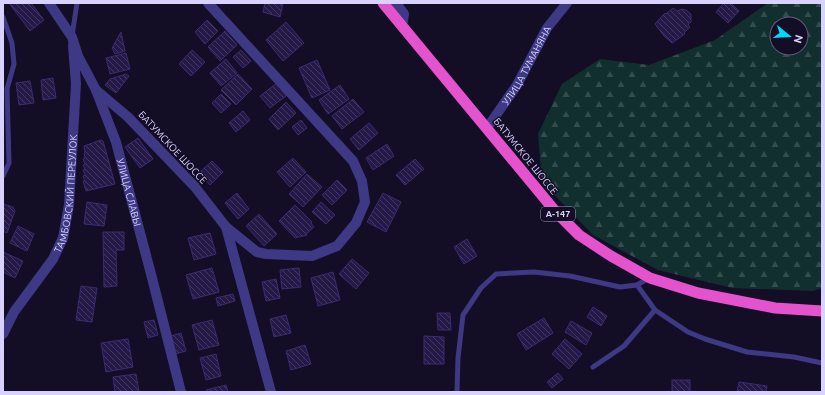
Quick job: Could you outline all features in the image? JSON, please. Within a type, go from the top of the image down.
[{"type":"highway","name":"БАТУМСКОЕ ШОССЕ","points":[[383,3],[555,211],[579,234],[611,256],[650,278],[698,293],[775,308],[822,311]]},
{"type":"street","name":"УЛИЦА СЛАВЫ","points":[[49,3],[72,37],[78,56],[96,90],[116,142],[152,274],[181,392]]},
{"type":"street","name":"БАТУМСКОЕ ШОССЕ","points":[[96,90],[128,117],[195,187],[226,227],[257,252],[266,254],[312,256],[337,246],[356,223],[365,202],[362,181],[352,161],[208,3]]},
{"type":"street","points":[[396,3],[404,14],[403,21],[400,23]]},
{"type":"street","name":"УЛИЦА ТУМАНЯНА","points":[[487,128],[518,85],[547,28],[567,3]]},
{"type":"street","name":"ТАМБОВСКИЙ ПЕРЕУЛОК","points":[[3,334],[14,312],[53,259],[63,238],[69,206],[76,84],[72,37]]},
{"type":"street","name":"БАТУМСКОЕ ШОССЕ","points":[[226,227],[271,392]]},
{"type":"lane","points":[[72,37],[77,3]]},
{"type":"lane","points":[[3,17],[12,43],[14,64],[7,89],[9,164],[3,176]]},
{"type":"lane","points":[[457,392],[458,358],[463,315],[481,288],[496,274],[534,272],[570,276],[620,287],[636,285],[650,278]]},
{"type":"lane","points":[[636,285],[655,310],[688,332],[747,352],[794,357],[822,363]]},
{"type":"lane","points":[[593,367],[624,346],[655,310]]},
{"type":"green space","points":[[768,3],[822,3],[822,288],[813,291],[732,288],[658,270],[593,235],[542,182],[538,134],[562,84],[600,59],[649,65],[715,40]]},
{"type":"building","points":[[9,3],[31,3],[44,20],[30,31]]},
{"type":"building","points":[[265,3],[283,3],[280,17],[263,12]]},
{"type":"building","points":[[724,3],[731,3],[739,11],[728,23],[716,12]]},
{"type":"building","points":[[673,8],[677,11],[682,9],[686,10],[691,14],[691,22],[688,25],[690,27],[684,33],[685,34],[672,43],[664,36],[655,24],[665,13],[666,14]]},
{"type":"building","points":[[207,20],[218,31],[205,44],[195,32]]},
{"type":"building","points":[[286,22],[304,43],[283,61],[266,40]]},
{"type":"building","points":[[225,31],[237,45],[220,61],[208,47]]},
{"type":"building","points":[[121,32],[125,51],[115,54],[112,48]]},
{"type":"building","points":[[192,50],[205,62],[191,76],[179,64]]},
{"type":"building","points":[[241,50],[251,61],[243,68],[233,57]]},
{"type":"building","points":[[126,53],[130,69],[110,74],[106,58]]},
{"type":"building","points":[[226,59],[237,73],[221,86],[210,73]]},
{"type":"building","points":[[317,60],[330,90],[312,98],[299,68]]},
{"type":"building","points":[[126,74],[129,76],[116,93],[105,85],[110,79]]},
{"type":"building","points":[[238,74],[252,89],[236,105],[221,90]]},
{"type":"building","points":[[53,78],[56,98],[43,100],[41,80]]},
{"type":"building","points":[[30,81],[34,103],[19,105],[16,83]]},
{"type":"building","points":[[277,83],[286,96],[270,108],[260,96]]},
{"type":"building","points":[[340,85],[349,99],[328,114],[319,100]]},
{"type":"building","points":[[221,94],[231,104],[221,113],[212,103]]},
{"type":"building","points":[[353,99],[364,112],[342,129],[332,116]]},
{"type":"building","points":[[286,102],[296,113],[278,130],[269,119]]},
{"type":"building","points":[[243,111],[250,120],[236,132],[229,123]]},
{"type":"building","points":[[301,120],[307,128],[298,135],[292,127]]},
{"type":"building","points":[[369,123],[378,133],[359,150],[350,139]]},
{"type":"building","points":[[138,138],[153,159],[140,168],[125,147]]},
{"type":"building","points":[[101,140],[103,141],[115,184],[86,191],[83,181],[85,181],[83,176],[85,175],[83,170],[85,170],[83,165],[85,164],[83,159],[85,158],[84,146]]},
{"type":"building","points":[[387,144],[394,156],[373,170],[366,158]]},
{"type":"building","points":[[293,158],[306,172],[290,187],[277,172]]},
{"type":"building","points":[[415,159],[424,169],[405,185],[396,175]]},
{"type":"building","points":[[212,161],[223,172],[210,185],[199,173]]},
{"type":"building","points":[[307,174],[322,187],[303,207],[289,194]]},
{"type":"building","points":[[337,180],[347,190],[332,205],[322,195]]},
{"type":"building","points":[[237,193],[249,209],[238,219],[225,203]]},
{"type":"building","points":[[383,193],[401,202],[386,232],[367,222]]},
{"type":"building","points":[[87,202],[107,205],[104,226],[84,224]]},
{"type":"building","points":[[321,202],[335,215],[326,224],[312,212]]},
{"type":"building","points":[[3,204],[13,207],[15,211],[7,233],[3,231]]},
{"type":"building","points":[[295,205],[312,222],[311,223],[314,227],[306,234],[307,235],[295,238],[279,221]]},
{"type":"building","points":[[259,214],[277,234],[264,246],[246,226]]},
{"type":"building","points":[[18,226],[34,234],[27,251],[10,243]]},
{"type":"building","points":[[103,232],[124,232],[124,250],[116,250],[117,286],[104,287]]},
{"type":"building","points":[[210,233],[216,254],[194,260],[188,238]]},
{"type":"building","points":[[467,239],[477,256],[464,264],[454,247]]},
{"type":"building","points":[[3,252],[23,261],[15,278],[3,272]]},
{"type":"building","points":[[352,259],[369,273],[356,289],[339,274]]},
{"type":"building","points":[[212,268],[219,292],[193,299],[186,275]]},
{"type":"building","points":[[299,268],[301,287],[282,289],[280,270]]},
{"type":"building","points":[[333,272],[340,300],[318,306],[311,278]]},
{"type":"building","points":[[276,279],[280,298],[266,301],[262,282]]},
{"type":"building","points":[[81,286],[97,288],[92,322],[76,320]]},
{"type":"building","points":[[233,294],[235,301],[218,306],[216,298]]},
{"type":"building","points":[[593,307],[607,316],[601,326],[587,317]]},
{"type":"building","points":[[437,313],[450,313],[451,330],[438,330]]},
{"type":"building","points":[[286,315],[291,333],[274,337],[270,319]]},
{"type":"building","points":[[544,318],[553,333],[526,350],[517,334]]},
{"type":"building","points":[[154,320],[158,335],[148,338],[144,322]]},
{"type":"building","points":[[212,320],[219,345],[199,350],[192,325]]},
{"type":"building","points":[[571,321],[592,333],[586,345],[565,332]]},
{"type":"building","points":[[181,333],[186,351],[175,354],[171,336]]},
{"type":"building","points":[[424,336],[444,337],[444,364],[424,364]]},
{"type":"building","points":[[128,339],[133,367],[106,372],[101,343]]},
{"type":"building","points":[[565,339],[582,354],[569,369],[552,354]]},
{"type":"building","points":[[305,345],[311,364],[291,370],[286,351]]},
{"type":"building","points":[[216,354],[221,376],[206,380],[200,358]]},
{"type":"building","points":[[558,373],[563,379],[552,388],[547,382]]},
{"type":"building","points":[[136,374],[139,392],[115,392],[113,377]]},
{"type":"building","points":[[672,380],[690,380],[690,392],[672,392]]},
{"type":"building","points":[[739,382],[767,386],[766,392],[737,392]]},
{"type":"building","points":[[226,385],[228,392],[207,392],[206,390]]}]
